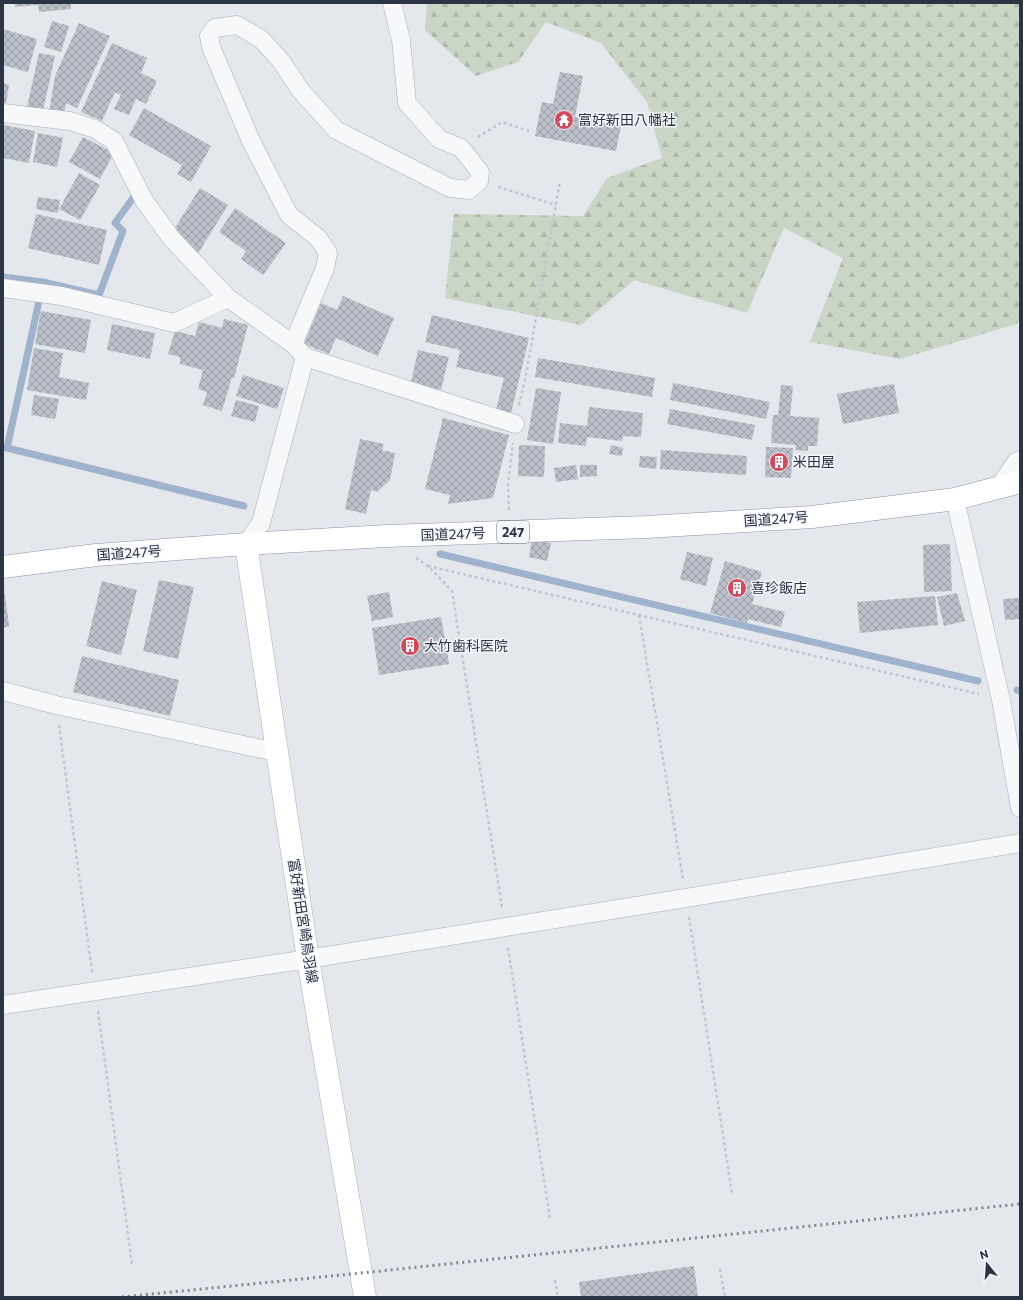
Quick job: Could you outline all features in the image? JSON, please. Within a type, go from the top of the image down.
[{"type":"main road","name":"国道247号","points":[[3,567],[96,555],[246,544],[387,536],[647,527],[812,517],[955,499],[1020,482]]},
{"type":"main road","name":"富好新田宮崎鳥羽線","points":[[246,544],[308,959],[366,1297]]},
{"type":"street","points":[[246,544],[261,523],[299,350],[325,268],[328,253],[318,238],[289,215],[252,141],[211,47],[209,36],[216,28],[237,25],[261,39],[281,61],[301,91],[336,130],[450,188],[469,190],[479,180],[480,172],[461,148],[439,139],[407,103],[401,40],[392,3]]},
{"type":"street","points":[[3,113],[70,121],[95,129],[114,141],[145,202],[172,238],[228,298],[299,350],[515,424]]},
{"type":"street","points":[[3,288],[62,296],[174,323],[228,298]]},
{"type":"street","points":[[998,488],[1016,462],[1020,460]]},
{"type":"street","points":[[955,499],[1001,700],[1020,808]]},
{"type":"street","points":[[3,691],[64,707],[276,752]]},
{"type":"street","points":[[3,1005],[308,959],[1020,842]]},
{"type":"path","points":[[461,148],[502,122],[529,131]]},
{"type":"path","points":[[479,180],[556,205]]},
{"type":"path","points":[[509,532],[508,486],[515,424],[525,380],[560,181]]},
{"type":"path","points":[[387,536],[428,566],[452,591],[550,1219]]},
{"type":"path","points":[[428,566],[1001,700]]},
{"type":"path","points":[[639,615],[686,898],[732,1193]]},
{"type":"path","points":[[720,1269],[724,1297]]},
{"type":"path","points":[[555,1280],[558,1297]]},
{"type":"green space","points":[[427,3],[1020,3],[1020,37],[1018,42],[1020,45],[1020,321],[1016,324],[900,359],[810,342],[843,258],[784,228],[747,313],[634,280],[581,325],[445,298],[454,214],[583,216],[607,178],[662,158],[647,102],[601,43],[546,22],[518,62],[476,76],[425,30]]},
{"type":"building","points":[[15,3],[71,3],[71,9],[39,12],[38,5],[15,7]]},
{"type":"building","points":[[52,21],[69,26],[61,52],[44,47]]},
{"type":"building","points":[[79,23],[110,36],[77,108],[66,103],[64,116],[49,113],[55,76]]},
{"type":"building","points":[[3,29],[37,39],[28,72],[3,65]]},
{"type":"building","points":[[112,43],[147,58],[141,73],[157,81],[146,104],[136,99],[129,115],[114,109],[121,95],[115,92],[102,121],[81,112]]},
{"type":"building","points":[[39,53],[55,56],[43,111],[27,107]]},
{"type":"building","name":"富好新田八幡社","points":[[560,72],[583,76],[575,117],[621,126],[616,151],[535,136],[542,102],[553,104]]},
{"type":"building","points":[[3,83],[9,85],[6,103],[3,103]]},
{"type":"building","points":[[144,108],[211,146],[191,182],[177,174],[182,165],[129,135]]},
{"type":"building","points":[[3,125],[35,131],[29,163],[3,158]]},
{"type":"building","points":[[38,133],[63,138],[57,167],[33,162]]},
{"type":"building","points":[[83,137],[114,153],[100,179],[69,162]]},
{"type":"building","points":[[79,173],[100,185],[80,220],[59,209]]},
{"type":"building","points":[[200,188],[228,205],[197,255],[175,228]]},
{"type":"building","points":[[38,197],[60,200],[58,213],[36,209]]},
{"type":"building","points":[[235,208],[286,243],[263,275],[241,259],[246,251],[219,232]]},
{"type":"building","points":[[36,214],[107,230],[99,265],[28,248]]},
{"type":"building","points":[[343,296],[394,318],[378,356],[336,338],[329,354],[304,344],[321,303],[337,310]]},
{"type":"building","points":[[41,311],[91,320],[85,353],[35,344]]},
{"type":"building","points":[[432,315],[529,338],[511,413],[496,410],[504,378],[456,367],[460,350],[425,342]]},
{"type":"building","points":[[224,319],[248,325],[234,378],[232,377],[222,411],[203,405],[207,392],[198,389],[203,370],[180,364],[180,357],[168,354],[175,331],[195,336],[199,322],[222,328]]},
{"type":"building","points":[[112,324],[155,333],[150,359],[107,350]]},
{"type":"building","points":[[34,348],[63,353],[59,377],[89,383],[86,400],[27,390]]},
{"type":"building","points":[[418,350],[449,357],[441,390],[411,383]]},
{"type":"building","points":[[538,358],[655,378],[652,397],[535,377]]},
{"type":"building","points":[[243,375],[284,388],[277,409],[236,396]]},
{"type":"building","points":[[673,383],[770,402],[766,419],[670,400]]},
{"type":"building","points":[[894,384],[899,413],[843,424],[837,394]]},
{"type":"building","points":[[781,385],[793,386],[790,416],[819,418],[817,446],[808,446],[808,451],[795,450],[796,445],[771,443],[773,415],[778,415]]},
{"type":"building","points":[[536,388],[561,392],[553,444],[527,440]]},
{"type":"building","points":[[34,395],[59,399],[55,419],[31,415]]},
{"type":"building","points":[[236,400],[259,406],[255,422],[231,416]]},
{"type":"building","points":[[589,407],[643,413],[641,437],[623,436],[622,441],[587,437],[586,446],[558,443],[560,423],[587,426]]},
{"type":"building","points":[[670,409],[755,425],[752,440],[667,424]]},
{"type":"building","points":[[443,418],[509,435],[493,498],[448,504],[450,495],[425,489]]},
{"type":"building","points":[[360,439],[384,444],[382,450],[395,453],[390,480],[377,492],[371,490],[366,514],[345,509]]},
{"type":"building","points":[[519,445],[545,446],[544,477],[518,476]]},
{"type":"building","points":[[611,445],[623,448],[622,456],[609,454]]},
{"type":"building","name":"米田屋","points":[[766,447],[793,448],[791,478],[765,477]]},
{"type":"building","points":[[661,450],[747,456],[746,475],[660,469]]},
{"type":"building","points":[[640,456],[657,457],[656,469],[639,467]]},
{"type":"building","points":[[576,465],[578,479],[556,482],[554,468]]},
{"type":"building","points":[[580,465],[597,465],[597,476],[580,477]]},
{"type":"building","points":[[532,539],[551,543],[547,561],[529,557]]},
{"type":"building","points":[[950,544],[952,591],[924,592],[923,545]]},
{"type":"building","points":[[687,552],[713,558],[706,586],[680,579]]},
{"type":"building","name":"喜珍飯店","points":[[725,561],[762,572],[752,604],[785,612],[781,627],[748,619],[747,623],[710,613]]},
{"type":"building","points":[[159,580],[194,587],[178,659],[143,651]]},
{"type":"building","points":[[102,581],[137,590],[121,655],[86,646]]},
{"type":"building","points":[[3,588],[9,626],[3,628]]},
{"type":"building","points":[[389,592],[393,617],[372,621],[367,596]]},
{"type":"building","points":[[957,593],[965,621],[944,626],[937,597]]},
{"type":"building","points":[[935,596],[938,625],[860,633],[857,602]]},
{"type":"building","points":[[1019,598],[1020,619],[1005,620],[1003,599]]},
{"type":"building","name":"大竹歯科医院","points":[[441,617],[449,664],[379,675],[372,628]]},
{"type":"building","points":[[82,656],[179,680],[170,716],[73,692]]},
{"type":"building","points":[[694,1266],[698,1297],[581,1297],[579,1282]]},
{"type":"waterway","points":[[3,277],[43,282],[99,295],[123,231],[115,223],[138,191]]},
{"type":"waterway","points":[[7,448],[41,292]]},
{"type":"waterway","points":[[3,447],[244,506]]},
{"type":"waterway","points":[[440,554],[978,681]]},
{"type":"railway","points":[[122,1297],[1020,1204]]},
{"type":"place","name":"富好新田八幡社","points":[[564,120]]},
{"type":"place","name":"米田屋","points":[[779,462]]},
{"type":"place","name":"喜珍飯店","points":[[737,588]]},
{"type":"place","name":"大竹歯科医院","points":[[410,646]]}]
